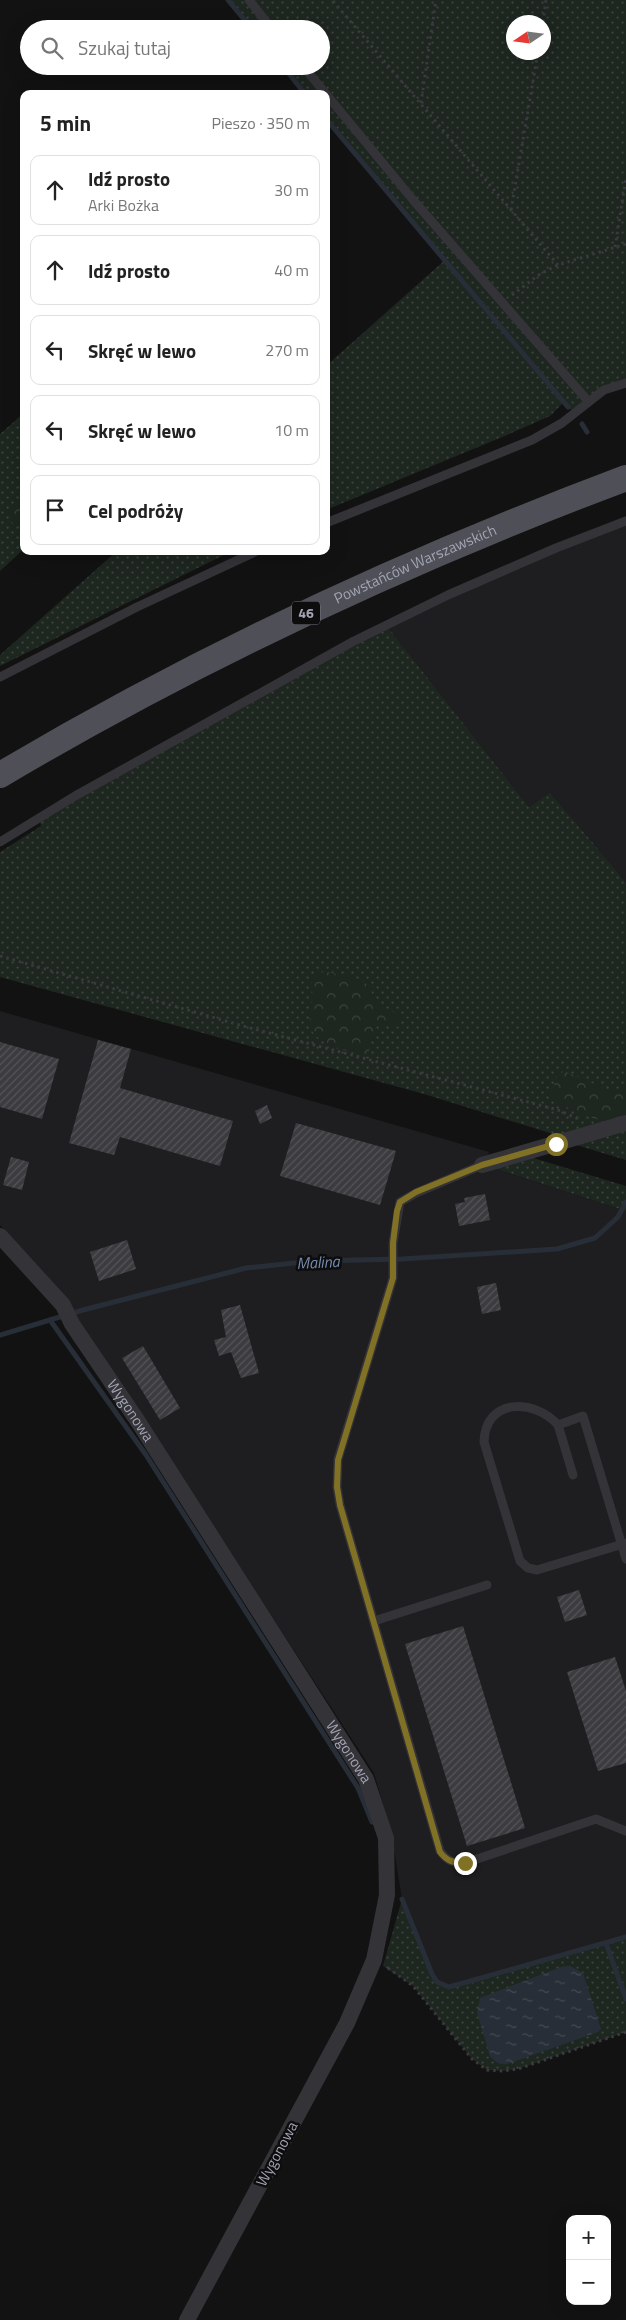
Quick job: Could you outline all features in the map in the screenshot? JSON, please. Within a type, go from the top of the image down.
[{"type":"main road","name":"Powstańców Warszawskich","points":[[0,775],[170,681],[282,624],[461,544],[626,478]]},
{"type":"street","points":[[482,1165],[626,1122]]},
{"type":"street","name":"Wygonowa","points":[[0,1236],[63,1305],[72,1324],[137,1420],[366,1779],[386,1838],[387,1895],[374,1960],[347,2022],[187,2320]]},
{"type":"lane","points":[[248,0],[265,20]]},
{"type":"lane","points":[[310,75],[323,90]]},
{"type":"lane","points":[[330,99],[502,303],[588,401]]},
{"type":"lane","points":[[330,521],[532,440],[562,423],[604,390],[626,383]]},
{"type":"lane","points":[[0,842],[75,796],[354,641],[448,595],[556,548],[626,521]]},
{"type":"lane","points":[[0,677],[137,607],[248,555]]},
{"type":"lane","points":[[482,1165],[416,1192],[400,1202],[393,1243],[393,1278],[343,1436],[336,1476],[340,1505],[440,1852],[446,1859],[454,1863],[465,1863],[596,1820],[626,1831]]},
{"type":"lane","points":[[573,1474],[558,1425],[553,1419],[531,1408],[509,1407],[498,1411],[488,1420],[484,1429],[484,1442],[520,1561],[528,1568],[537,1570],[624,1544]]},
{"type":"lane","points":[[558,1425],[583,1416],[624,1544],[626,1559]]},
{"type":"lane","points":[[374,1621],[487,1585]]},
{"type":"path","points":[[333,0],[558,265]]},
{"type":"path","points":[[421,104],[436,0]]},
{"type":"path","points":[[544,15],[546,0]]},
{"type":"path","points":[[511,211],[537,60]]},
{"type":"path","points":[[615,247],[626,178]]},
{"type":"path","points":[[502,303],[540,274],[558,265],[626,244]]},
{"type":"path","points":[[0,956],[243,1026],[558,1110],[605,1129]]},
{"type":"path","points":[[374,1960],[413,1986],[472,2059],[487,2070],[518,2069],[626,2032]]},
{"type":"shaded area","points":[[626,521],[626,882],[550,792],[529,807],[387,626]]},
{"type":"shaded area","points":[[0,1011],[489,1152],[482,1165],[626,1211],[626,1937],[449,1987],[437,1982],[402,1899],[392,1836],[374,1773],[141,1416],[39,1270],[0,1225]]},
{"type":"green space","points":[[228,0],[626,0],[626,383],[604,390],[574,413],[564,402],[550,416],[330,508],[330,362],[445,260],[330,124],[330,90],[302,90],[290,75],[330,75],[330,20],[245,20]]},
{"type":"green space","points":[[20,416],[20,553],[0,571],[0,434]]},
{"type":"green space","points":[[20,497],[20,525],[13,524],[10,515],[12,507]]},
{"type":"green space","points":[[112,555],[224,555],[0,666],[0,655]]},
{"type":"green space","points":[[387,626],[529,807],[550,792],[626,882],[626,1160],[573,1144],[553,1134],[424,1094],[0,977],[0,852],[41,826],[39,818]]},
{"type":"green space","points":[[327,972],[361,980],[370,989],[375,1003],[399,1015],[400,1023],[398,1027],[382,1025],[375,1027],[368,1055],[346,1051],[322,1041],[312,1031],[310,1019],[311,977],[316,973]]},
{"type":"green space","points":[[564,1071],[608,1090],[626,1090],[626,1125],[586,1116],[558,1102],[550,1095],[557,1077]]},
{"type":"green space","points":[[530,1157],[626,1186],[626,1211],[489,1167]]},
{"type":"green space","points":[[402,1899],[432,1974],[437,1982],[449,1987],[626,1937],[626,2032],[518,2069],[487,2070],[472,2059],[413,1986],[383,1966]]},
{"type":"water","points":[[570,1966],[583,1973],[601,2029],[598,2032],[507,2064],[495,2061],[490,2056],[477,2013],[480,1998],[561,1967]]},
{"type":"building","points":[[98,1040],[131,1049],[120,1088],[233,1121],[220,1166],[120,1137],[114,1155],[69,1143]]},
{"type":"building","points":[[0,1042],[59,1059],[42,1119],[0,1107]]},
{"type":"building","points":[[267,1105],[272,1118],[260,1124],[255,1111]]},
{"type":"building","points":[[296,1123],[396,1151],[380,1205],[280,1176]]},
{"type":"building","points":[[11,1157],[29,1162],[22,1190],[3,1185]]},
{"type":"building","points":[[485,1194],[490,1220],[459,1226],[455,1204],[465,1202],[464,1198]]},
{"type":"building","points":[[127,1240],[136,1269],[99,1281],[90,1252]]},
{"type":"building","points":[[496,1283],[501,1310],[482,1314],[477,1287]]},
{"type":"building","points":[[240,1305],[259,1373],[241,1378],[231,1352],[219,1356],[214,1340],[226,1337],[221,1310]]},
{"type":"building","points":[[143,1346],[180,1408],[160,1420],[122,1358]]},
{"type":"building","points":[[579,1590],[587,1615],[565,1622],[557,1597]]},
{"type":"building","points":[[463,1626],[525,1828],[467,1846],[405,1644]]},
{"type":"building","points":[[615,1657],[626,1691],[626,1763],[598,1771],[567,1672]]},
{"type":"waterway","points":[[228,0],[245,20]]},
{"type":"waterway","points":[[290,75],[302,90]]},
{"type":"waterway","points":[[330,124],[568,407]]},
{"type":"waterway","points":[[582,424],[587,432]]},
{"type":"waterway","name":"Malina","points":[[0,1335],[83,1310],[246,1268],[313,1261],[402,1259],[557,1249],[595,1238],[618,1217],[626,1202]]},
{"type":"waterway","points":[[50,1320],[146,1455],[358,1788],[372,1822]]},
{"type":"waterway","points":[[402,1899],[432,1974],[437,1982],[449,1987],[626,1937]]},
{"type":"waterway","points":[[606,1943],[626,1999]]},
{"type":"route","points":[[465,1863],[454,1863],[446,1859],[440,1852],[340,1505],[336,1476],[338,1460],[343,1436],[393,1278],[393,1243],[400,1202],[416,1192],[482,1165],[556,1144]]}]
